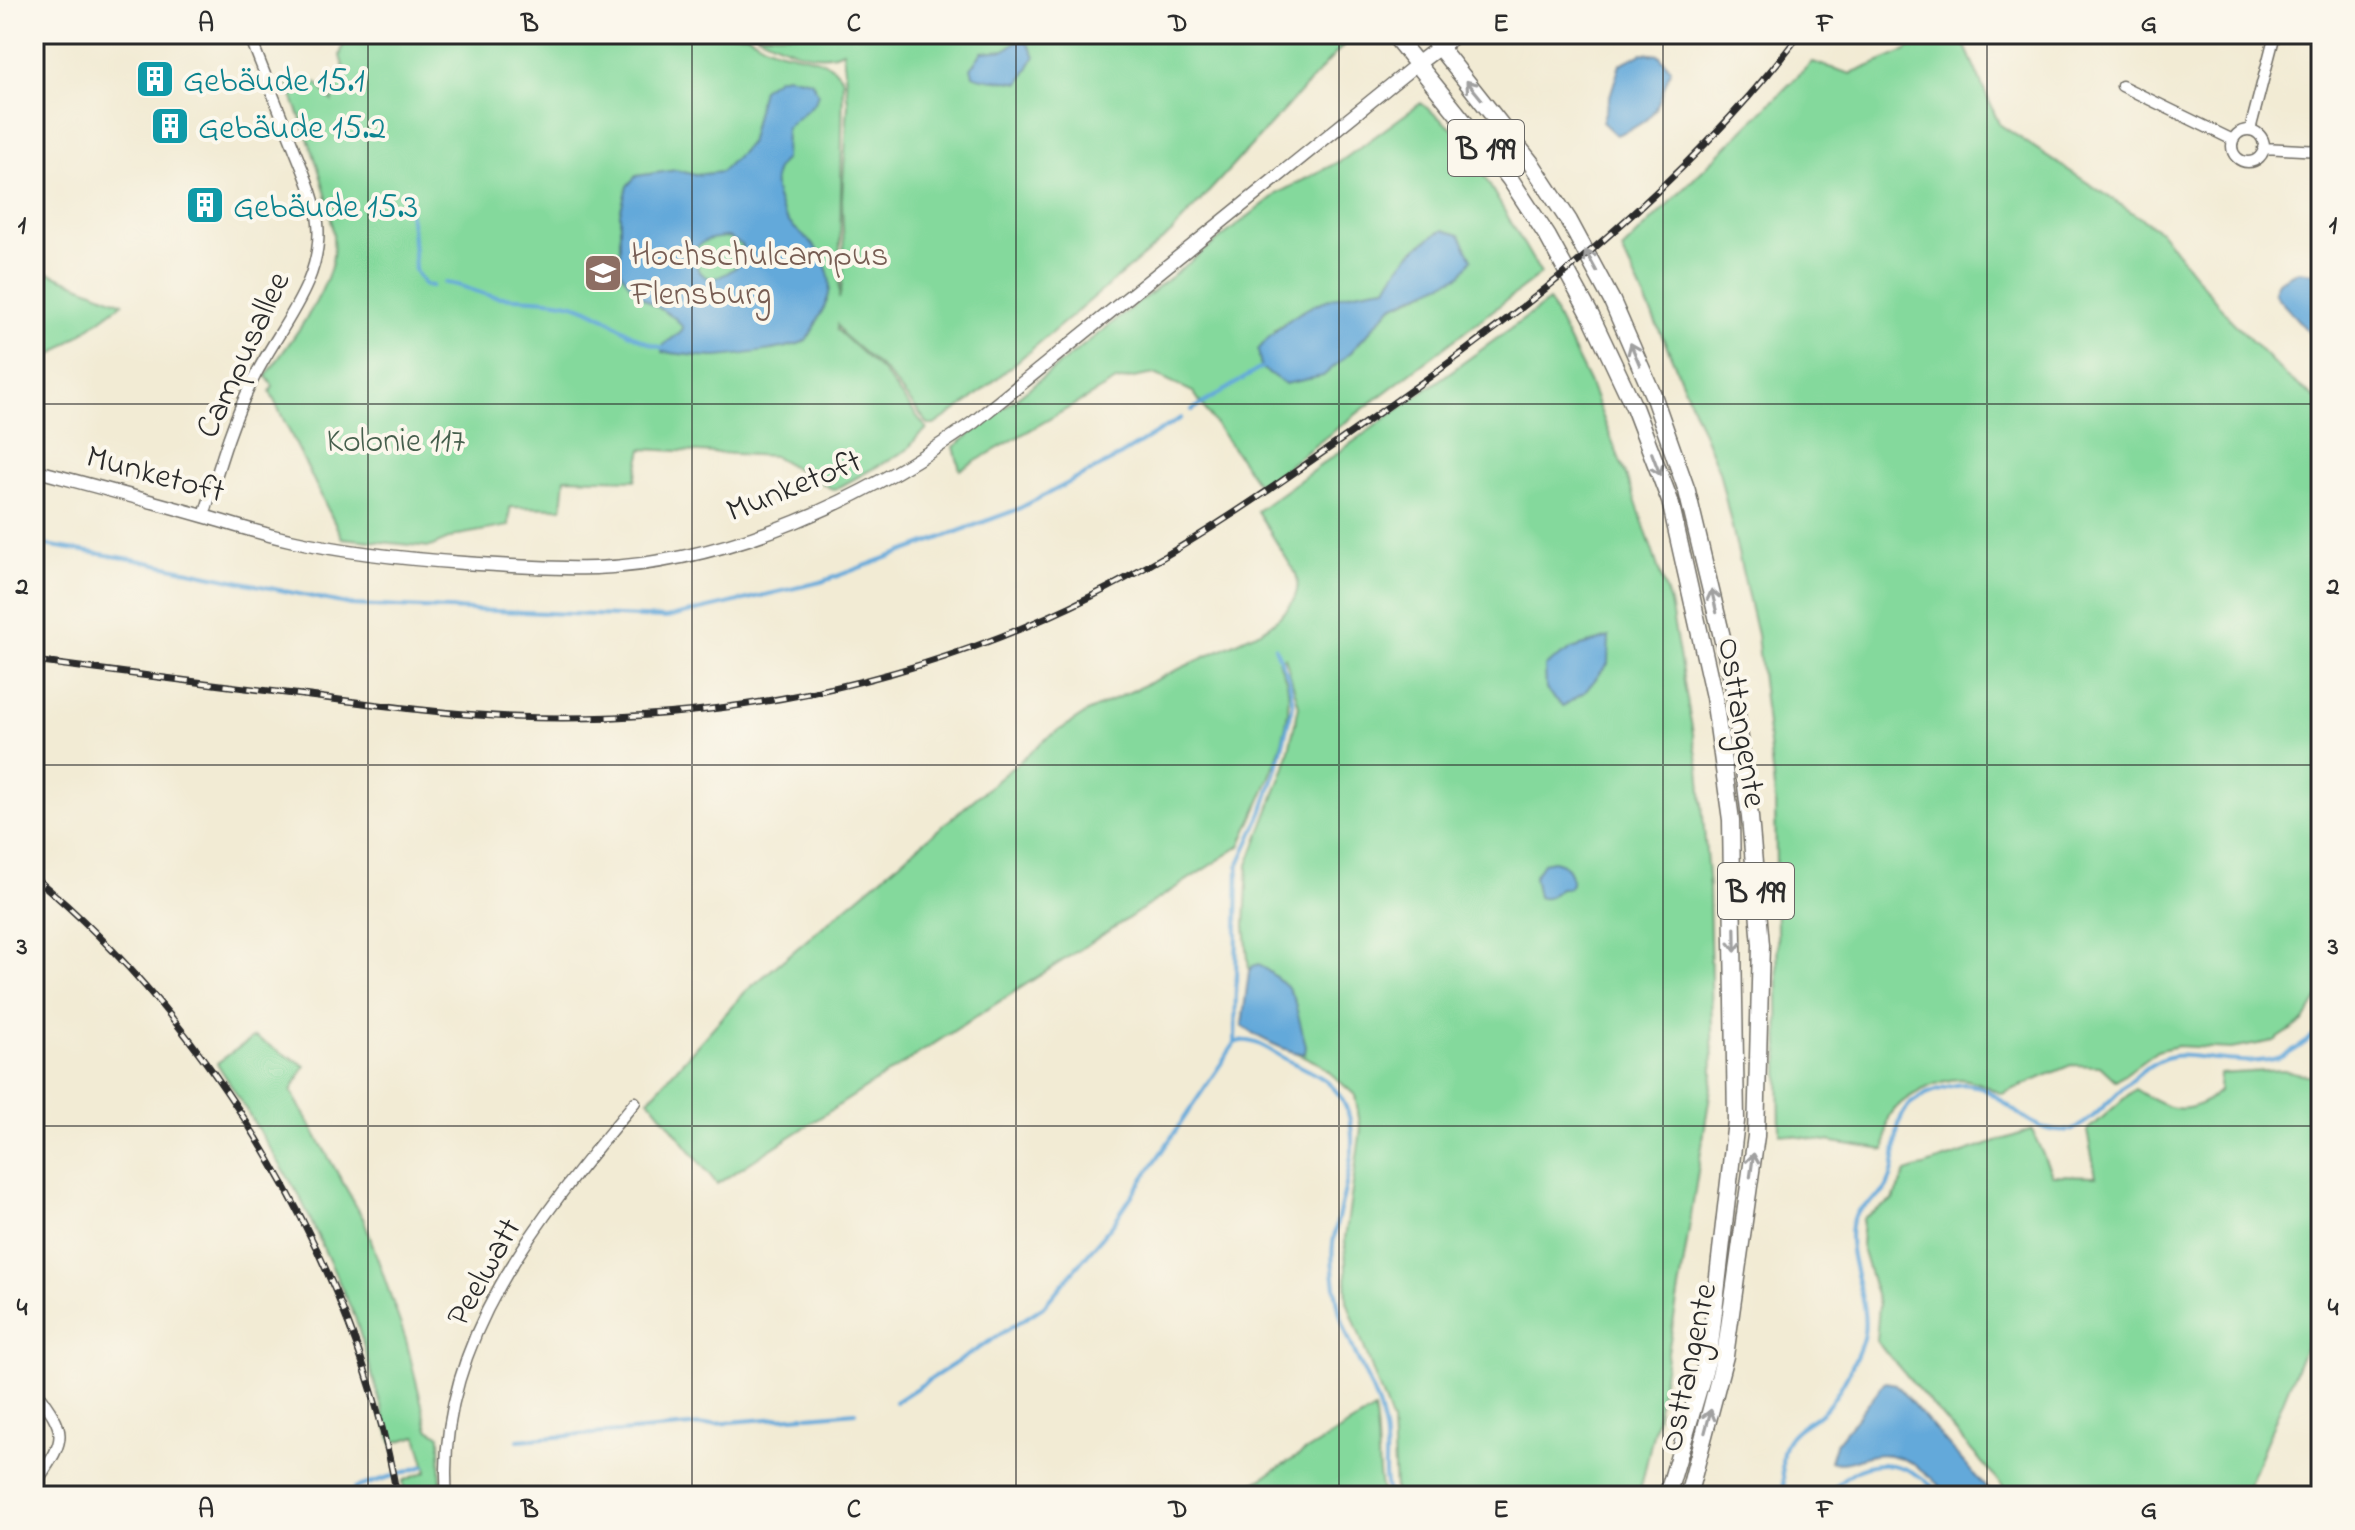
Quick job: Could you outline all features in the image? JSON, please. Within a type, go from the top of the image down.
[{"type":"main road","name":"Osttangente","points":[[1393,34],[1510,179],[1548,237],[1591,316],[1634,407],[1670,501],[1714,697],[1731,820],[1736,1121],[1709,1354],[1667,1496]]},
{"type":"main road","name":"Osttangente","points":[[1429,34],[1531,163],[1569,221],[1612,301],[1653,395],[1687,491],[1733,683],[1750,817],[1761,945],[1756,1136],[1725,1356],[1688,1496]]},
{"type":"main road","name":"Munketoft","points":[[1417,64],[1457,34]]},
{"type":"street","name":"Campusallee","points":[[204,516],[235,419],[252,380],[306,286],[317,257],[319,237],[318,219],[308,183],[249,34]]},
{"type":"street","points":[[2250,130],[2275,34]]},
{"type":"street","name":"Munketoft","points":[[34,470],[290,540],[417,560],[540,568],[599,567],[662,560],[701,551],[824,510],[887,479],[974,422],[1417,64]]},
{"type":"street","points":[[2122,86],[2233,140]]},
{"type":"street","points":[[2250,130],[2260,136],[2263,148],[2256,159],[2246,161],[2234,153],[2233,140],[2241,131],[2250,130]]},
{"type":"street","points":[[2263,148],[2321,151]]},
{"type":"street","name":"Peelwatt","points":[[447,1496],[447,1446],[454,1403],[460,1376],[481,1324],[528,1238],[569,1181],[635,1102]]},
{"type":"street","points":[[34,1388],[51,1411],[62,1435],[59,1448],[34,1486]]},
{"type":"green space","name":"Hochschulcampus Flensburg","points":[[346,34],[746,34],[769,47],[829,65],[843,80],[839,299],[844,257],[842,199],[848,104],[843,51],[822,56],[810,54],[756,34],[1347,34],[1349,39],[1171,233],[971,400],[934,425],[929,425],[886,372],[845,337],[837,325],[837,330],[883,372],[927,429],[907,450],[834,490],[774,456],[642,449],[635,480],[565,478],[562,508],[510,507],[509,526],[458,535],[430,547],[342,538],[270,392],[273,386],[266,376],[318,298],[330,270],[333,250],[328,201],[286,80],[317,83],[332,101],[344,69],[340,56]]},
{"type":"green space","points":[[1923,34],[1960,34],[1999,124],[2160,231],[2231,320],[2284,374],[2321,403],[2321,993],[2304,1021],[2274,1041],[2231,1049],[2177,1046],[2157,1051],[2116,1081],[2100,1066],[2071,1065],[2002,1094],[1960,1079],[1931,1086],[1901,1103],[1894,1111],[1888,1122],[1885,1150],[1780,1134],[1775,798],[1757,635],[1719,471],[1669,351],[1622,250],[1812,62],[1851,74],[1906,51]]},
{"type":"green space","points":[[1421,103],[1461,136],[1541,274],[1260,487],[1193,392],[1155,374],[1116,381],[960,470],[954,447],[1278,193],[1344,159]],"holes":[[[1387,287],[1426,292],[1392,306],[1351,352],[1274,330],[1314,306],[1356,292]]]},
{"type":"green space","points":[[34,267],[123,303],[34,368]]},
{"type":"green space","points":[[1549,301],[1589,382],[1634,496],[1670,603],[1699,768],[1709,889],[1713,1075],[1683,1267],[1639,1496],[1399,1496],[1395,1491],[1392,1423],[1347,1301],[1345,1238],[1361,1130],[1355,1095],[1320,1064],[1299,1054],[1305,1053],[1294,999],[1253,966],[1249,971],[1245,925],[1248,865],[1285,767],[1299,706],[1285,657],[1278,660],[1287,683],[1289,702],[1281,744],[1240,846],[717,1184],[649,1099],[745,992],[1046,739],[1089,711],[1263,630],[1277,619],[1294,600],[1298,583],[1296,574],[1257,511]]},
{"type":"green space","points":[[254,1037],[305,1066],[291,1091],[364,1220],[406,1340],[428,1429],[440,1435],[441,1496],[405,1496],[403,1481],[427,1471],[417,1436],[392,1443],[355,1317],[299,1195],[217,1063]]},
{"type":"green space","points":[[2283,1070],[2321,1078],[2321,1308],[2244,1496],[2011,1496],[1876,1341],[1879,1305],[1861,1245],[1863,1218],[1893,1200],[1906,1172],[2032,1130],[2052,1175],[2096,1176],[2087,1131],[2135,1089],[2167,1106],[2187,1108],[2208,1100],[2219,1091],[2220,1074]]},
{"type":"green space","points":[[1374,1410],[1383,1496],[1232,1496]]},
{"type":"water","points":[[1018,40],[1027,42],[1035,56],[1020,83],[973,75],[971,68],[982,52],[1005,50]]},
{"type":"water","points":[[1642,53],[1659,55],[1671,69],[1654,111],[1640,124],[1616,135],[1602,122],[1620,64]]},
{"type":"water","points":[[787,76],[811,81],[818,93],[815,103],[786,128],[785,159],[776,171],[775,186],[784,215],[822,257],[829,279],[827,302],[811,334],[801,343],[717,357],[662,352],[664,344],[683,328],[676,319],[637,294],[620,271],[620,213],[627,186],[636,176],[676,170],[695,175],[721,172],[749,144],[762,89]],"holes":[[[728,237],[742,245],[742,262],[726,274],[706,277],[696,265],[693,253],[707,240]]]},
{"type":"water","points":[[1443,230],[1460,235],[1472,259],[1461,275],[1392,306],[1351,352],[1323,376],[1285,384],[1261,368],[1258,350],[1285,323],[1332,298],[1387,287],[1410,254]]},
{"type":"water","points":[[2298,271],[2321,274],[2321,346],[2274,290],[2278,282]]},
{"type":"water","points":[[1609,637],[1608,664],[1585,692],[1563,706],[1546,690],[1545,666],[1572,649]]},
{"type":"water","points":[[1553,861],[1567,868],[1571,884],[1547,898],[1538,897],[1534,877],[1543,863]]},
{"type":"water","points":[[1259,964],[1287,986],[1294,999],[1305,1053],[1272,1044],[1242,1025],[1249,971]]},
{"type":"water","points":[[1885,1382],[1895,1384],[1993,1496],[1949,1496],[1925,1472],[1895,1456],[1884,1454],[1846,1462],[1830,1461],[1835,1445]]},
{"type":"waterway","points":[[405,194],[412,226],[415,270],[424,285],[432,286]]},
{"type":"waterway","points":[[445,283],[493,296],[580,306],[639,339],[663,348]]},
{"type":"waterway","points":[[1192,410],[1261,368]]},
{"type":"waterway","points":[[34,543],[137,560],[351,605],[666,618],[821,582],[1016,510],[1111,461],[1181,418]]},
{"type":"waterway","points":[[895,1402],[1043,1307],[1112,1225],[1235,1043],[1238,866],[1262,813],[1293,704],[1289,679],[1275,647]]},
{"type":"waterway","points":[[1784,1496],[1782,1463],[1786,1443],[1793,1433],[1828,1406],[1848,1375],[1862,1341],[1865,1319],[1851,1252],[1851,1225],[1857,1212],[1879,1197],[1887,1187],[1901,1117],[1908,1106],[1940,1089],[1970,1085],[1997,1097],[2040,1126],[2065,1131],[2090,1119],[2129,1082],[2157,1061],[2173,1056],[2239,1061],[2273,1059],[2291,1052],[2321,1031]]},
{"type":"waterway","points":[[1235,1043],[1254,1042],[1312,1072],[1331,1085],[1346,1108],[1352,1145],[1333,1244],[1334,1279],[1346,1332],[1380,1413],[1389,1496]]},
{"type":"waterway","points":[[808,1416],[856,1412]]},
{"type":"waterway","points":[[730,1422],[804,1416]]},
{"type":"waterway","points":[[620,1432],[727,1423]]},
{"type":"waterway","points":[[518,1440],[617,1432]]},
{"type":"waterway","points":[[1827,1496],[1854,1471],[1884,1464],[1914,1473],[1942,1496]]},
{"type":"waterway","points":[[355,1488],[424,1466]]},
{"type":"railway","points":[[34,661],[432,711],[511,717],[586,718],[735,706],[882,676],[953,654],[1024,627],[1131,576],[1279,483],[1442,368],[1553,282],[1660,189],[1757,87],[1800,34]]},
{"type":"railway","points":[[34,877],[99,937],[161,1004],[217,1078],[268,1156],[312,1239],[349,1324],[377,1410],[397,1496]]},
{"type":"place","name":"Gebäude 15.1","points":[[155,79]]},
{"type":"place","name":"Gebäude 15.2","points":[[170,126]]},
{"type":"place","name":"Gebäude 15.3","points":[[205,205]]},
{"type":"place","name":"Hochschulcampus Flensburg","points":[[603,273]]},
{"type":"park label","name":"Kolonie 117","points":[[396,439]]}]
